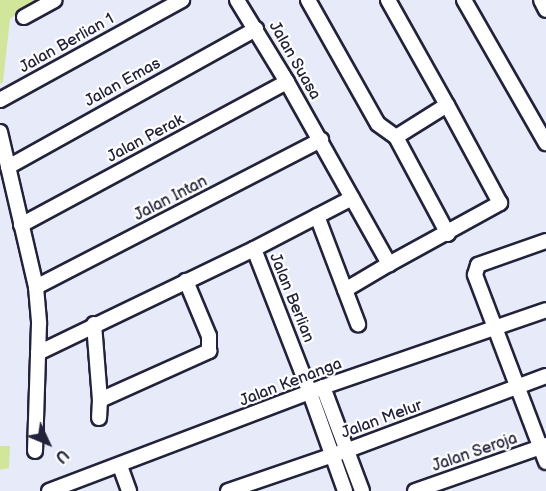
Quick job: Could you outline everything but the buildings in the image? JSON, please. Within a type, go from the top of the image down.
[{"type":"street","points":[[24,17],[55,0]]},
{"type":"street","name":"Jalan Berlian 1","points":[[0,100],[182,0]]},
{"type":"street","name":"Jalan Suasa","points":[[237,0],[321,140],[390,264]]},
{"type":"street","points":[[308,0],[378,124],[396,137],[448,234]]},
{"type":"street","points":[[345,290],[500,203],[388,0]]},
{"type":"street","points":[[541,0],[546,10]]},
{"type":"street","points":[[470,3],[545,137]]},
{"type":"street","name":"Jalan Emas","points":[[8,167],[256,29]]},
{"type":"street","name":"Jalan Perak","points":[[21,225],[287,82]]},
{"type":"street","points":[[396,137],[447,105]]},
{"type":"street","points":[[0,132],[36,287],[38,353],[35,450]]},
{"type":"street","name":"Jalan Intan","points":[[36,287],[321,140]]},
{"type":"street","points":[[38,353],[94,324],[254,249],[352,198]]},
{"type":"street","points":[[317,216],[358,324]]},
{"type":"street","points":[[546,241],[478,265],[474,275],[496,329],[515,387],[543,446],[546,462]]},
{"type":"street","name":"Jalan Berlian","points":[[254,249],[317,390]]},
{"type":"street","points":[[100,400],[209,351],[209,336],[186,281]]},
{"type":"street","name":"Jalan Kenanga","points":[[49,491],[317,390],[546,310]]},
{"type":"street","points":[[94,324],[100,400],[99,418]]},
{"type":"street","name":"Jalan Melur","points":[[228,491],[348,450],[546,376]]},
{"type":"street","points":[[317,390],[348,450],[362,491]]},
{"type":"street","points":[[317,390],[332,455],[345,491]]},
{"type":"street","name":"Jalan Seroja","points":[[415,491],[543,446]]},
{"type":"street","points":[[120,466],[129,491]]},
{"type":"green space","points":[[0,0],[35,0],[10,19],[3,82],[0,84]]},
{"type":"green space","points":[[0,446],[10,446],[9,468],[0,470]]}]
